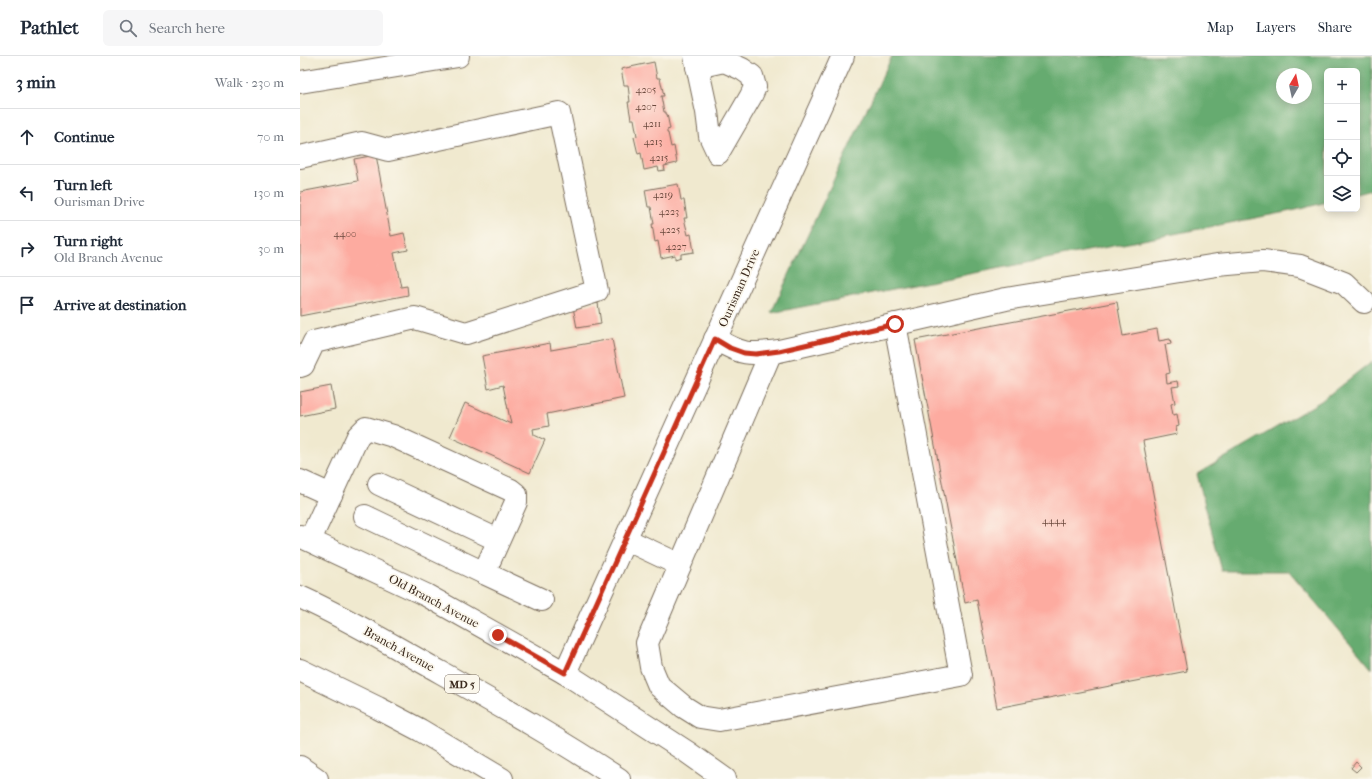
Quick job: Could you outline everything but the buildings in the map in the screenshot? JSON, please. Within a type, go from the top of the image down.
[{"type":"main road","points":[[301,78],[458,56]]},
{"type":"main road","name":"Ourisman Drive","points":[[565,673],[715,339],[838,58]]},
{"type":"main road","points":[[724,61],[742,69],[752,76],[755,87],[718,153],[710,136],[707,112],[696,62],[724,61]]},
{"type":"main road","points":[[300,157],[362,143],[388,150],[559,113],[597,291],[466,333],[415,318],[314,342],[303,365],[300,366]]},
{"type":"main road","points":[[715,339],[730,348],[744,353],[756,354],[771,352],[1006,299],[1217,265],[1263,260],[1300,266],[1344,283],[1364,302]]},
{"type":"main road","points":[[771,352],[647,644],[651,667],[659,686],[684,708],[700,717],[719,720],[961,675],[895,324]]},
{"type":"main road","points":[[305,538],[331,495],[358,436],[366,428],[393,436],[511,490],[516,494],[516,502],[484,573]]},
{"type":"main road","points":[[300,480],[331,495]]},
{"type":"main road","points":[[379,484],[498,540]]},
{"type":"main road","points":[[365,516],[542,600]]},
{"type":"main road","name":"Old Branch Avenue","points":[[305,538],[426,595],[565,673],[726,779]]},
{"type":"main road","points":[[625,539],[680,565]]},
{"type":"main road","name":"Branch Avenue","points":[[300,597],[414,657],[516,714],[619,779]]},
{"type":"main road","points":[[300,670],[399,719],[502,779]]},
{"type":"main road","points":[[300,767],[317,779]]},
{"type":"green space","points":[[892,56],[1372,56],[1372,190],[1360,193],[1360,68],[1324,68],[1324,203],[1296,210],[771,313]]},
{"type":"green space","points":[[1372,361],[1372,669],[1289,571],[1222,571],[1197,474],[1321,401]]},
{"type":"route","points":[[498,635],[565,673],[715,339],[730,348],[744,353],[756,354],[779,351],[895,324]]}]
